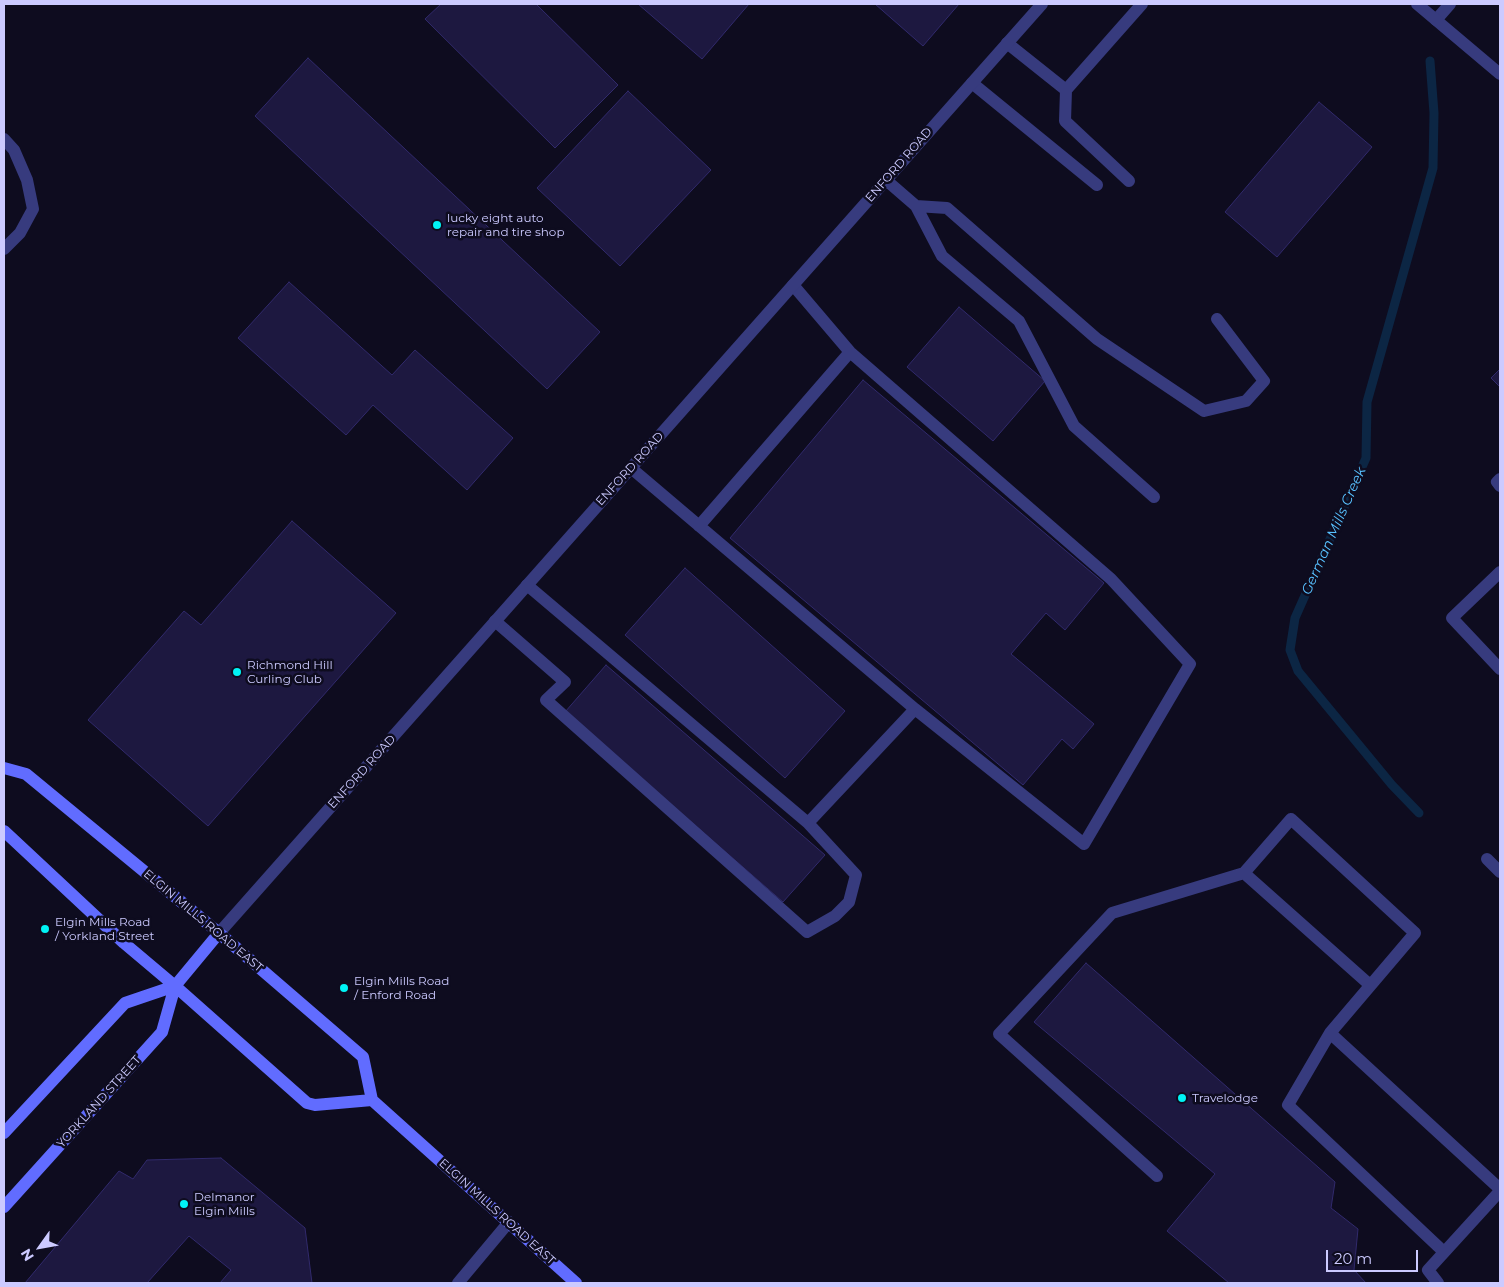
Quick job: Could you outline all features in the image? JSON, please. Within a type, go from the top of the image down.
[{"type":"main road","name":"ELGIN MILLS ROAD EAST","points":[[4,768],[26,774],[218,933],[363,1057],[372,1100],[576,1283]]},
{"type":"main road","points":[[4,831],[124,943],[307,1103],[315,1105],[372,1100]]},
{"type":"main road","name":"YORKLAND STREET","points":[[4,1207],[162,1032],[175,986],[218,933]]},
{"type":"main road","points":[[4,1133],[125,1003],[175,986]]},
{"type":"street","name":"ENFORD ROAD","points":[[218,933],[1042,4]]},
{"type":"street","points":[[1129,181],[1065,121],[1066,90],[1142,4]]},
{"type":"street","points":[[1418,4],[1499,71]]},
{"type":"street","points":[[1436,20],[1450,4]]},
{"type":"street","points":[[1008,42],[1066,90]]},
{"type":"street","points":[[972,83],[1097,185]]},
{"type":"street","points":[[4,139],[14,150],[27,180],[33,209],[20,233],[4,249]]},
{"type":"street","points":[[886,180],[916,206],[942,256],[1020,321],[1074,426],[1154,497]]},
{"type":"street","points":[[916,206],[947,208],[1097,339],[1204,411],[1246,401],[1264,381],[1217,319]]},
{"type":"street","points":[[631,468],[915,709],[1084,844],[1190,664],[1111,579],[850,352],[793,285]]},
{"type":"street","points":[[698,526],[850,352]]},
{"type":"street","points":[[1500,479],[1497,482],[1500,486]]},
{"type":"street","points":[[1500,572],[1452,618],[1500,669]]},
{"type":"street","points":[[494,621],[565,682],[546,700],[806,932],[835,916],[849,902],[856,875],[808,822],[527,585]]},
{"type":"street","points":[[808,822],[915,709]]},
{"type":"street","points":[[1157,1176],[999,1034],[1112,913],[1244,873],[1291,819],[1415,933],[1330,1032],[1288,1105],[1444,1252]]},
{"type":"street","points":[[1487,860],[1500,872]]},
{"type":"street","points":[[1244,873],[1370,986]]},
{"type":"street","points":[[1330,1032],[1500,1190],[1428,1270],[1438,1283]]},
{"type":"street","points":[[458,1283],[509,1222]]},
{"type":"building","points":[[441,4],[536,4],[618,85],[555,148],[425,19]]},
{"type":"building","points":[[638,4],[749,4],[702,59]]},
{"type":"building","points":[[875,4],[959,4],[923,46]]},
{"type":"building","points":[[308,58],[600,332],[547,389],[255,116]]},
{"type":"building","points":[[628,91],[711,170],[620,266],[537,188]]},
{"type":"building","points":[[1319,102],[1372,147],[1277,257],[1225,212]]},
{"type":"building","points":[[289,282],[392,375],[415,350],[513,438],[467,490],[373,405],[346,435],[238,338]]},
{"type":"building","points":[[959,307],[1045,381],[993,441],[907,367]]},
{"type":"building","points":[[1500,369],[1500,387],[1491,378]]},
{"type":"building","points":[[863,380],[1104,583],[1065,630],[1046,613],[1011,654],[1094,724],[1073,749],[1062,739],[1023,785],[730,538]]},
{"type":"building","name":"Richmond Hill Curling Club","points":[[292,521],[396,613],[208,826],[88,720],[184,611],[201,625]]},
{"type":"building","points":[[685,568],[845,711],[785,778],[625,635]]},
{"type":"building","points":[[606,665],[825,855],[783,902],[565,712]]},
{"type":"building","name":"Travelodge","points":[[1086,963],[1335,1182],[1331,1208],[1358,1229],[1354,1270],[1366,1283],[1229,1283],[1167,1231],[1215,1174],[1034,1022]]},
{"type":"building","name":"Delmanor Elgin Mills","points":[[221,1158],[305,1228],[312,1283],[220,1283],[231,1270],[189,1236],[147,1283],[25,1283],[119,1171],[133,1179],[147,1160]]},
{"type":"waterway","name":"German Mills Creek","points":[[1419,813],[1392,785],[1298,671],[1290,650],[1295,618],[1366,458],[1367,402],[1433,168],[1434,113],[1430,61]]},
{"type":"place","name":"lucky eight auto repair and tire shop","points":[[437,225]]},
{"type":"place","name":"Richmond Hill Curling Club","points":[[237,672]]},
{"type":"place","name":"Elgin Mills Road / Yorkland Street","points":[[45,929]]},
{"type":"place","name":"Elgin Mills Road / Enford Road","points":[[344,988]]},
{"type":"place","name":"Travelodge","points":[[1182,1098]]},
{"type":"place","name":"Delmanor Elgin Mills","points":[[184,1204]]}]
